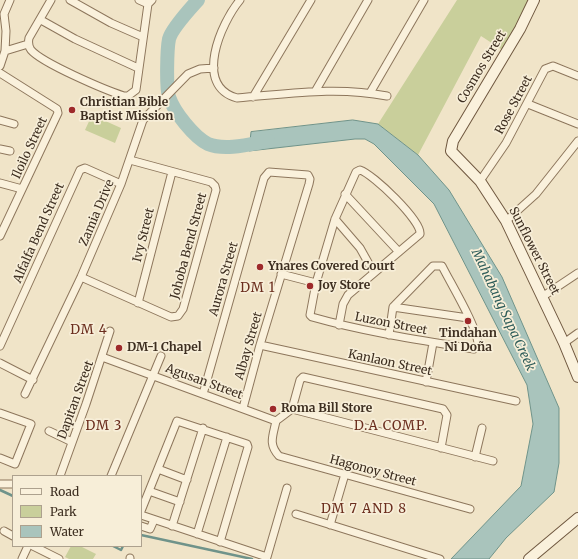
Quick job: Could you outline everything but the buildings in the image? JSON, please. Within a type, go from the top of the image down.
[{"type":"street","points":[[0,66],[5,51],[6,31],[4,14],[10,0]]},
{"type":"street","points":[[51,0],[41,20],[29,38],[28,44],[35,54],[56,66],[124,96],[128,96],[136,90],[138,68],[150,2],[139,0]]},
{"type":"street","points":[[70,0],[111,23],[143,37]]},
{"type":"street","points":[[240,0],[229,14],[219,35],[214,68],[218,84],[229,96],[237,98],[253,97],[316,90],[370,93],[387,96]]},
{"type":"street","points":[[253,97],[311,0]]},
{"type":"street","points":[[316,90],[368,0]]},
{"type":"street","points":[[370,93],[424,0]]},
{"type":"street","name":"Cosmos Street","points":[[451,147],[520,29],[534,0]]},
{"type":"street","points":[[41,20],[75,39],[138,68]]},
{"type":"street","points":[[5,51],[28,44]]},
{"type":"street","name":"Rose Street","points":[[480,181],[506,143],[528,104],[545,69],[548,66],[553,66],[578,76]]},
{"type":"street","name":"Zamia Drive","points":[[25,394],[81,277],[121,184],[143,120],[188,74],[200,69],[214,68]]},
{"type":"street","name":"Iloilo Street","points":[[0,74],[56,109],[58,112],[0,236]]},
{"type":"street","points":[[528,104],[578,124]]},
{"type":"street","points":[[0,120],[14,124]]},
{"type":"street","points":[[506,221],[536,194],[578,141]]},
{"type":"street","name":"Sunflower Street","points":[[451,147],[451,151],[480,181],[506,221],[564,343],[578,377]]},
{"type":"street","points":[[0,148],[10,151]]},
{"type":"street","name":"Johoba Bend Street","points":[[81,277],[171,317],[178,316],[183,309],[216,190],[215,186],[211,182],[130,160]]},
{"type":"street","name":"Alfalfa Bend Street","points":[[0,346],[80,170],[85,168],[121,184]]},
{"type":"street","points":[[281,274],[316,283],[335,219],[356,172],[360,170],[363,171],[385,188],[419,226],[420,234],[348,295],[343,304],[339,325]]},
{"type":"street","name":"Ivy Street","points":[[138,303],[172,172]]},
{"type":"street","name":"Aurora Street","points":[[203,394],[264,178],[269,172],[308,175]]},
{"type":"street","name":"Albay Street","points":[[243,408],[260,345],[309,184],[310,179],[308,175]]},
{"type":"street","points":[[0,184],[22,189]]},
{"type":"street","points":[[345,194],[399,252]]},
{"type":"street","points":[[335,219],[360,248],[374,273]]},
{"type":"street","points":[[389,335],[393,307],[433,266],[442,266],[468,318]]},
{"type":"street","points":[[542,297],[578,273]]},
{"type":"street","name":"Luzon Street","points":[[316,283],[309,312],[312,317],[339,325],[474,349],[478,345],[478,339],[468,318]]},
{"type":"street","points":[[393,307],[468,318]]},
{"type":"street","name":"Dapitan Street","points":[[60,475],[110,331]]},
{"type":"street","points":[[564,343],[578,333]]},
{"type":"street","points":[[426,382],[433,342]]},
{"type":"street","name":"Kanlaon Street","points":[[260,345],[516,401]]},
{"type":"street","points":[[111,475],[161,356]]},
{"type":"street","name":"Agusan Street","points":[[102,357],[276,421]]},
{"type":"street","points":[[0,363],[33,380]]},
{"type":"street","points":[[276,421],[292,409],[300,380],[303,377],[443,409],[448,415],[441,448]]},
{"type":"street","points":[[292,409],[493,461]]},
{"type":"street","points":[[0,413],[30,424],[15,464],[0,458]]},
{"type":"street","name":"Hagonoy Street","points":[[276,421],[272,449],[279,456],[470,509]]},
{"type":"street","points":[[142,509],[177,422],[203,428],[247,444],[248,447],[220,542]]},
{"type":"street","points":[[172,526],[203,428]]},
{"type":"street","points":[[475,456],[482,428]]},
{"type":"street","points":[[49,431],[72,442]]},
{"type":"street","points":[[197,534],[227,437]]},
{"type":"street","points":[[158,469],[187,480]]},
{"type":"street","points":[[330,525],[345,474]]},
{"type":"street","points":[[0,484],[12,484]]},
{"type":"street","points":[[142,515],[269,558],[287,488]]},
{"type":"street","points":[[149,491],[180,502]]},
{"type":"street","points":[[296,514],[440,559]]},
{"type":"street","points":[[529,559],[578,518]]},
{"type":"street","points":[[142,526],[150,529],[154,520]]},
{"type":"street","points":[[4,531],[12,535]]},
{"type":"street","points":[[22,559],[28,547]]},
{"type":"street","points":[[36,547],[59,559]]},
{"type":"green space","points":[[457,0],[530,0],[504,51],[481,36],[418,155],[378,124]]},
{"type":"green space","points":[[92,115],[121,128],[115,143],[85,130]]},
{"type":"green space","points":[[70,547],[82,547],[96,554],[93,559],[69,559],[65,557]]},
{"type":"water","points":[[353,120],[378,124],[418,155],[449,190],[502,277],[559,408],[559,463],[554,492],[506,538],[489,559],[451,559],[521,486],[533,424],[527,385],[434,204],[374,144],[365,139],[249,151],[251,132]]},
{"type":"waterway","name":"Mahabang Sapa Creek","points":[[198,0],[177,24],[169,39],[167,86],[169,97],[175,110],[191,130],[208,144],[230,147],[268,141]]},
{"type":"waterway","points":[[0,490],[12,496]]},
{"type":"waterway","points":[[142,535],[252,559]]},
{"type":"waterway","points":[[115,547],[121,550],[122,547]]},
{"type":"place","name":"Christian Bible Baptist Mission","points":[[72,110]]},
{"type":"place","name":"Ynares Covered Court","points":[[260,267]]},
{"type":"place","name":"Joy Store","points":[[310,286]]},
{"type":"place","name":"Tindahan Ni Doña","points":[[468,321]]},
{"type":"place","name":"DM-1 Chapel","points":[[119,348]]},
{"type":"place","name":"Roma Bill Store","points":[[273,409]]},
{"type":"district","name":"DM 1","points":[[258,288]]},
{"type":"district","name":"DM 4","points":[[89,330]]},
{"type":"district","name":"DM 3","points":[[104,426]]},
{"type":"district","name":"D.A COMP.","points":[[391,426]]},
{"type":"district","name":"DM 7 AND 8","points":[[364,509]]}]
